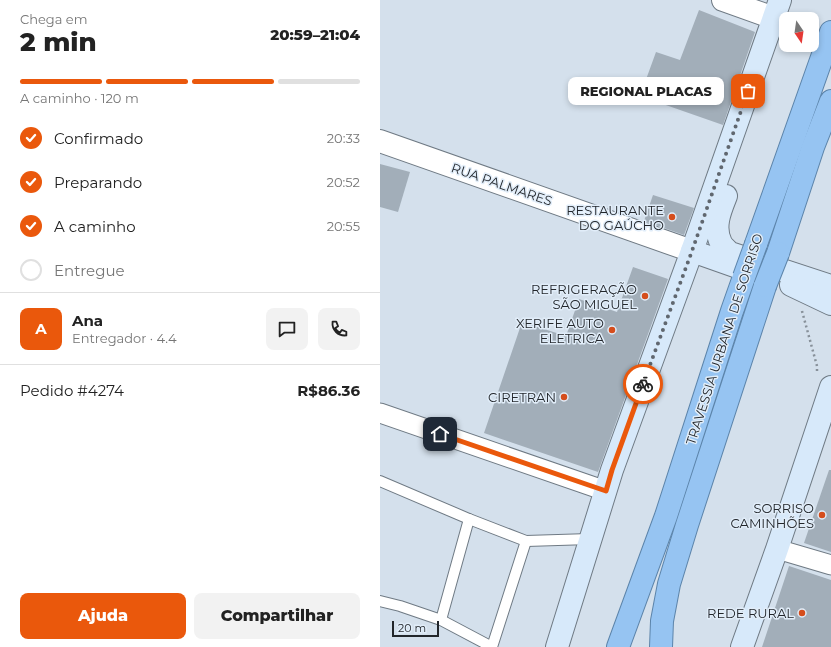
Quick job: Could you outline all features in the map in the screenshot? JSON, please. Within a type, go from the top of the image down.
[{"type":"highway","name":"TRAVESSIA URBANA DE SORRISO","points":[[618,647],[666,516],[732,311],[831,32]]},
{"type":"highway","name":"TRAVESSIA URBANA DE SORRISO","points":[[661,647],[662,621],[669,584],[687,525],[765,286],[831,101]]},
{"type":"main road","points":[[558,647],[617,455],[692,251],[777,9]]},
{"type":"main road","points":[[777,9],[782,35],[780,43],[719,215],[717,230],[722,244],[730,253],[831,286]]},
{"type":"main road","points":[[692,251],[789,284],[831,304]]},
{"type":"main road","points":[[742,647],[777,549],[831,387]]},
{"type":"street","points":[[723,0],[777,9]]},
{"type":"street","name":"RUA PALMARES","points":[[380,141],[692,251]]},
{"type":"street","points":[[380,413],[606,491]]},
{"type":"street","points":[[777,549],[831,565]]},
{"type":"lane","points":[[380,481],[469,519],[526,540],[590,539]]},
{"type":"lane","points":[[441,620],[469,519]]},
{"type":"lane","points":[[380,601],[441,620],[492,647],[526,540]]},
{"type":"building","points":[[699,10],[755,32],[723,125],[640,96],[656,52],[680,60]]},
{"type":"building","points":[[380,164],[410,172],[398,212],[380,207]]},
{"type":"building","name":"RESTAURANTE DO GAÚCHO","points":[[653,195],[694,208],[684,235],[644,221]]},
{"type":"building","name":"CIRETRAN","points":[[633,267],[668,279],[598,472],[484,433],[522,322],[566,336],[579,299],[617,312]]},
{"type":"building","name":"SORRISO CAMINHÕES","points":[[829,470],[831,470],[831,552],[804,543]]},
{"type":"building","name":"REDE RURAL","points":[[789,566],[831,580],[831,647],[762,647]]},
{"type":"way so far","points":[[643,384],[692,251],[748,91]]},
{"type":"place","name":"REGIONAL PLACAS","points":[[748,91]]},
{"type":"place","name":"RESTAURANTE DO GAÚCHO","points":[[672,217]]},
{"type":"place","name":"REFRIGERAÇÃO SÃO MIGUEL","points":[[645,296]]},
{"type":"place","name":"XERIFE AUTO ELETRICA","points":[[612,330]]},
{"type":"place","name":"CIRETRAN","points":[[564,397]]},
{"type":"place","name":"SORRISO CAMINHÕES","points":[[822,515]]},
{"type":"place","name":"REDE RURAL","points":[[802,613]]},
{"type":"route","points":[[440,434],[606,491],[643,384]]}]
